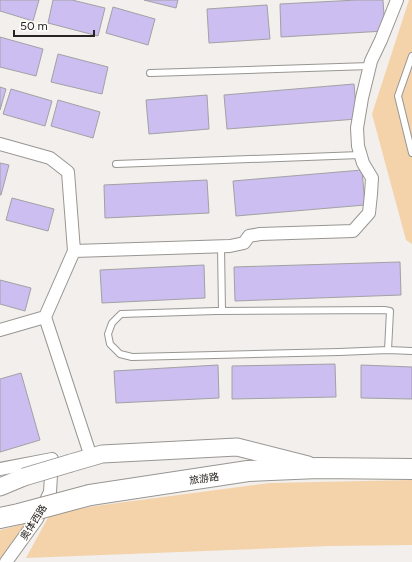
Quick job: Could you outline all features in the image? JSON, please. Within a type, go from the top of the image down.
[{"type":"main road","name":"旅游路","points":[[9,516],[90,494],[248,471],[318,468],[412,469]]},
{"type":"street","points":[[74,251],[230,246],[244,243],[250,236],[260,234],[353,231],[369,213],[372,194],[372,178],[363,164],[360,154],[357,128],[370,66],[397,0]]},
{"type":"street","points":[[0,144],[50,158],[68,172],[74,251],[45,317],[91,458]]},
{"type":"street","points":[[0,330],[45,317]]},
{"type":"street","points":[[0,487],[24,477],[102,454],[237,447],[318,468]]},
{"type":"street","name":"奥体西路","points":[[0,469],[52,459],[50,492],[37,519],[6,562]]},
{"type":"lane","points":[[412,56],[398,96],[412,153]]},
{"type":"lane","points":[[150,73],[370,66]]},
{"type":"lane","points":[[116,164],[360,154]]},
{"type":"lane","points":[[221,246],[222,312]]},
{"type":"lane","points":[[388,350],[390,311],[121,314],[112,323],[108,334],[110,344],[120,354],[132,357],[324,353],[388,350],[412,351]]},
{"type":"shaded area","points":[[409,0],[412,0],[412,244],[406,240],[372,114]]},
{"type":"shaded area","points":[[412,480],[412,545],[329,546],[26,558],[50,514],[95,506],[270,483]]},
{"type":"shaded area","points":[[28,523],[1,562],[0,562],[0,530]]},
{"type":"building","points":[[0,0],[39,0],[33,21],[0,11]]},
{"type":"building","points":[[53,0],[72,0],[105,8],[98,36],[48,23]]},
{"type":"building","points":[[144,0],[178,0],[176,8]]},
{"type":"building","points":[[383,0],[385,31],[281,37],[280,4]]},
{"type":"building","points":[[267,5],[270,39],[209,43],[207,9]]},
{"type":"building","points":[[113,7],[155,19],[148,45],[106,33]]},
{"type":"building","points":[[0,37],[43,49],[36,76],[0,67]]},
{"type":"building","points":[[58,54],[108,67],[102,94],[51,82]]},
{"type":"building","points":[[354,84],[357,119],[227,129],[224,95]]},
{"type":"building","points":[[0,87],[6,89],[0,110]]},
{"type":"building","points":[[11,89],[52,101],[45,126],[3,114]]},
{"type":"building","points":[[207,95],[209,129],[149,134],[146,100]]},
{"type":"building","points":[[58,100],[100,112],[93,138],[51,126]]},
{"type":"building","points":[[0,163],[9,165],[1,195],[0,195]]},
{"type":"building","points":[[362,170],[365,205],[236,216],[233,181]]},
{"type":"building","points":[[207,180],[209,213],[105,218],[104,185]]},
{"type":"building","points":[[12,198],[54,209],[48,231],[6,220]]},
{"type":"building","points":[[400,262],[401,295],[235,301],[234,267]]},
{"type":"building","points":[[204,265],[205,298],[102,303],[100,270]]},
{"type":"building","points":[[0,280],[31,288],[25,311],[0,304]]},
{"type":"building","points":[[335,364],[336,397],[232,399],[232,366]]},
{"type":"building","points":[[218,365],[219,398],[116,403],[114,371]]},
{"type":"building","points":[[361,365],[412,367],[412,399],[361,398]]},
{"type":"building","points":[[21,373],[40,440],[0,452],[0,379]]}]
